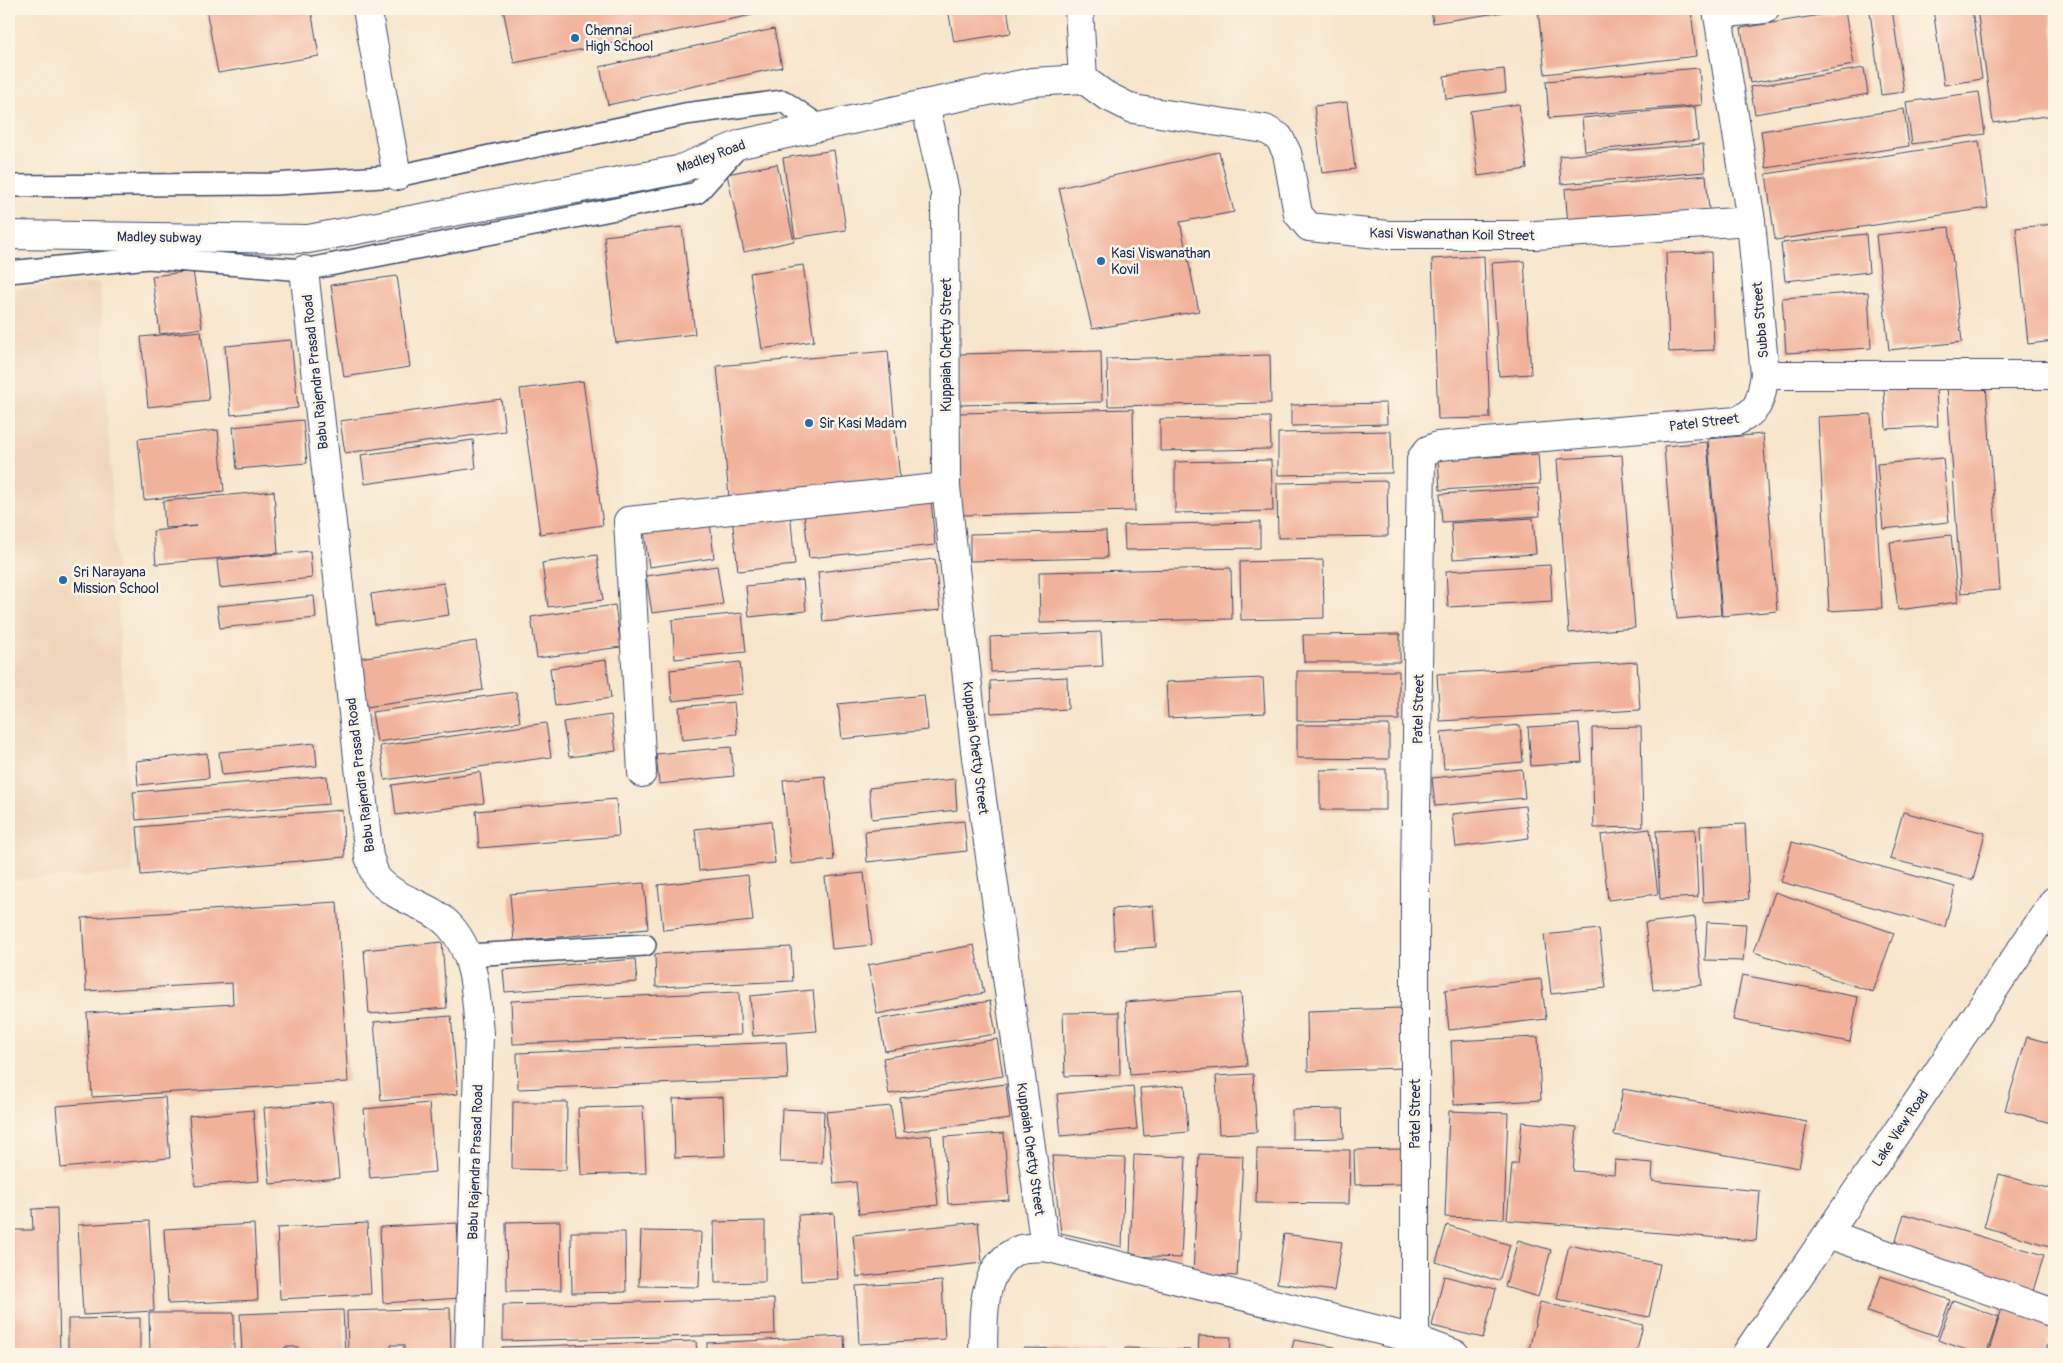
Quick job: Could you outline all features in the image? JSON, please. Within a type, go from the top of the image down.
[{"type":"street","points":[[366,9],[397,176]]},
{"type":"street","points":[[1080,9],[1083,79]]},
{"type":"street","points":[[1718,12],[1765,9]]},
{"type":"street","name":"Subba Street","points":[[1718,12],[1751,221],[1765,375],[2054,375]]},
{"type":"street","name":"Madley Road","points":[[308,238],[678,170],[741,144],[1032,82],[1083,79]]},
{"type":"street","name":"Kasi Viswanathan Koil Street","points":[[1083,79],[1105,95],[1133,110],[1265,129],[1279,137],[1287,153],[1298,214],[1309,227],[1388,235],[1536,236],[1751,221]]},
{"type":"street","name":"Kuppaiah Chetty Street","points":[[925,104],[945,192],[946,487],[975,750],[1045,1247]]},
{"type":"street","name":"Madley subway","points":[[9,235],[308,238]]},
{"type":"street","name":"Babu Rajendra Prasad Road","points":[[304,270],[369,857],[376,877],[396,894],[426,908],[450,926],[468,955],[476,986],[479,1035],[469,1354]]},
{"type":"street","name":"Patel Street","points":[[1415,1339],[1415,881],[1421,459],[1428,450],[1438,446],[1738,421],[1752,414],[1759,403],[1765,375]]},
{"type":"street","points":[[642,774],[628,521],[946,487]]},
{"type":"street","name":"Lake View Road","points":[[1746,1354],[2054,900]]},
{"type":"street","points":[[1828,1234],[2054,1313]]},
{"type":"street","points":[[983,1354],[986,1290],[999,1264],[1019,1250],[1045,1247],[1415,1339],[1455,1354]]},
{"type":"lane","points":[[9,186],[275,184],[397,176],[685,114],[782,101],[822,128]]},
{"type":"lane","points":[[9,272],[148,258],[304,270],[697,193],[741,144]]},
{"type":"lane","points":[[468,955],[645,945]]},
{"type":"shaded area","name":"Sri Narayana Mission School","points":[[100,283],[133,873],[9,880],[9,288]]},
{"type":"building","points":[[206,9],[311,9],[319,56],[218,73]]},
{"type":"building","name":"Chennai High School","points":[[503,9],[766,9],[767,12],[514,63]]},
{"type":"building","points":[[948,9],[1007,9],[1011,33],[954,42]]},
{"type":"building","points":[[1431,9],[1502,9],[1503,12],[1433,23]]},
{"type":"building","points":[[1538,9],[1691,9],[1696,56],[1545,74]]},
{"type":"building","points":[[1892,9],[1904,92],[1881,95],[1870,12]]},
{"type":"building","points":[[1933,9],[1972,9],[1982,79],[1944,85]]},
{"type":"building","points":[[1977,9],[2050,9],[2054,40],[2054,115],[1993,123]]},
{"type":"building","points":[[1845,11],[1854,65],[1750,83],[1741,28]]},
{"type":"building","points":[[774,29],[782,67],[608,105],[600,67]]},
{"type":"building","points":[[1699,68],[1702,105],[1549,118],[1546,81]]},
{"type":"building","points":[[1864,68],[1868,94],[1755,114],[1750,87]]},
{"type":"building","points":[[1504,69],[1506,92],[1446,99],[1444,76]]},
{"type":"building","points":[[1979,92],[1985,134],[1912,144],[1906,102]]},
{"type":"building","points":[[1347,102],[1355,169],[1322,173],[1314,106]]},
{"type":"building","points":[[1519,104],[1527,169],[1478,176],[1470,111]]},
{"type":"building","points":[[1695,107],[1698,140],[1585,151],[1582,118]]},
{"type":"building","points":[[1904,109],[1909,146],[1766,168],[1761,131]]},
{"type":"building","points":[[1979,141],[1988,208],[1775,240],[1766,174]]},
{"type":"building","points":[[1703,144],[1705,172],[1561,184],[1559,156]]},
{"type":"building","points":[[834,150],[846,230],[795,238],[783,158]]},
{"type":"building","points":[[1219,152],[1234,212],[1180,222],[1199,311],[1092,329],[1059,188]]},
{"type":"building","points":[[777,164],[794,241],[744,252],[727,174]]},
{"type":"building","points":[[1706,175],[1709,210],[1568,224],[1565,189]]},
{"type":"building","points":[[2054,224],[2054,341],[2028,344],[2016,228]]},
{"type":"building","points":[[682,227],[695,334],[616,343],[604,236]]},
{"type":"building","points":[[1949,227],[1962,342],[1889,350],[1876,235]]},
{"type":"building","points":[[1866,234],[1869,272],[1785,281],[1781,243]]},
{"type":"building","points":[[1711,252],[1714,350],[1669,352],[1666,253]]},
{"type":"building","points":[[1484,256],[1490,418],[1438,419],[1432,259]]},
{"type":"building","points":[[1524,261],[1531,374],[1499,376],[1492,263]]},
{"type":"building","points":[[803,265],[814,341],[762,349],[750,273]]},
{"type":"building","points":[[193,271],[202,328],[160,334],[152,276]]},
{"type":"building","points":[[397,276],[410,367],[344,377],[331,285]]},
{"type":"building","points":[[1868,292],[1871,348],[1786,353],[1782,298]]},
{"type":"building","points":[[201,331],[209,400],[148,407],[141,337]]},
{"type":"building","points":[[291,340],[298,408],[231,415],[225,346]]},
{"type":"building","name":"Sir Kasi Madam","points":[[888,351],[900,481],[729,497],[717,366]]},
{"type":"building","points":[[1101,351],[1102,402],[959,405],[958,354]]},
{"type":"building","points":[[1270,355],[1271,403],[1108,406],[1107,359]]},
{"type":"building","points":[[583,381],[603,525],[540,534],[520,389]]},
{"type":"building","points":[[1986,384],[2000,590],[1961,593],[1947,386]]},
{"type":"building","points":[[1936,385],[1938,426],[1886,429],[1884,388]]},
{"type":"building","points":[[501,399],[505,431],[345,453],[340,421]]},
{"type":"building","points":[[1386,403],[1387,424],[1291,426],[1291,405]]},
{"type":"building","points":[[1133,409],[1135,511],[961,515],[959,413]]},
{"type":"building","points":[[1871,414],[1882,608],[1829,611],[1818,417]]},
{"type":"building","points":[[1270,417],[1271,449],[1160,451],[1160,419]]},
{"type":"building","points":[[303,420],[307,463],[237,469],[233,427]]},
{"type":"building","points":[[218,430],[224,491],[144,500],[138,439]]},
{"type":"building","points":[[1391,431],[1392,473],[1278,475],[1278,433]]},
{"type":"building","points":[[1763,434],[1777,611],[1722,616],[1708,439]]},
{"type":"building","points":[[473,440],[476,468],[365,484],[361,455]]},
{"type":"building","points":[[1707,442],[1721,615],[1677,619],[1664,446]]},
{"type":"building","points":[[1538,454],[1540,484],[1440,490],[1438,460]]},
{"type":"building","points":[[1622,455],[1635,628],[1569,633],[1557,459]]},
{"type":"building","points":[[1943,458],[1949,522],[1883,529],[1877,464]]},
{"type":"building","points":[[1271,460],[1273,511],[1175,513],[1175,462]]},
{"type":"building","points":[[1387,481],[1388,536],[1278,538],[1277,483]]},
{"type":"building","points":[[1538,488],[1540,516],[1442,522],[1440,494]]},
{"type":"building","points":[[274,491],[278,553],[156,564],[153,531],[196,526],[165,528],[163,501]]},
{"type":"building","points":[[931,500],[935,545],[809,558],[804,513]]},
{"type":"building","points":[[790,511],[795,565],[738,571],[732,517]]},
{"type":"building","points":[[1533,518],[1536,554],[1453,559],[1451,523]]},
{"type":"building","points":[[710,522],[714,558],[649,567],[644,530]]},
{"type":"building","points":[[1260,522],[1260,548],[1125,550],[1124,525]]},
{"type":"building","points":[[1106,531],[1107,558],[970,561],[970,534]]},
{"type":"building","points":[[1951,535],[1958,602],[1898,610],[1890,542]]},
{"type":"building","points":[[310,551],[312,578],[220,588],[217,560]]},
{"type":"building","points":[[597,555],[603,600],[548,607],[542,563]]},
{"type":"building","points":[[935,559],[940,610],[823,622],[818,572]]},
{"type":"building","points":[[1323,560],[1324,618],[1241,620],[1240,562]]},
{"type":"building","points":[[1550,565],[1552,601],[1448,607],[1446,571]]},
{"type":"building","points":[[717,566],[723,604],[652,613],[646,576]]},
{"type":"building","points":[[1231,568],[1232,619],[1040,623],[1039,572]]},
{"type":"building","points":[[803,580],[806,611],[749,617],[746,586]]},
{"type":"building","points":[[444,583],[449,615],[375,625],[371,594]]},
{"type":"building","points":[[314,596],[316,618],[220,628],[217,606]]},
{"type":"building","points":[[615,605],[621,647],[537,658],[531,617]]},
{"type":"building","points":[[742,613],[746,652],[675,659],[672,620]]},
{"type":"building","points":[[1101,632],[1103,666],[991,672],[990,637]]},
{"type":"building","points":[[1400,634],[1400,662],[1304,662],[1303,635]]},
{"type":"building","points":[[476,641],[483,690],[366,707],[359,658]]},
{"type":"building","points":[[606,660],[611,698],[555,706],[550,668]]},
{"type":"building","points":[[740,662],[743,694],[672,701],[670,670]]},
{"type":"building","points":[[1637,662],[1640,710],[1440,721],[1437,674]]},
{"type":"building","points":[[1297,671],[1399,671],[1399,720],[1297,721]]},
{"type":"building","points":[[1067,677],[1068,709],[991,713],[990,681]]},
{"type":"building","points":[[1263,678],[1265,713],[1168,718],[1166,682]]},
{"type":"building","points":[[516,692],[520,722],[377,742],[372,712]]},
{"type":"building","points":[[924,695],[928,730],[842,739],[838,704]]},
{"type":"building","points":[[734,702],[737,734],[682,740],[679,707]]},
{"type":"building","points":[[611,715],[616,751],[569,757],[563,722]]},
{"type":"building","points":[[546,723],[551,757],[385,780],[380,746]]},
{"type":"building","points":[[1579,724],[1582,762],[1531,766],[1528,727]]},
{"type":"building","points":[[1297,725],[1389,725],[1389,759],[1297,758]]},
{"type":"building","points":[[1520,725],[1523,762],[1444,769],[1441,732]]},
{"type":"building","points":[[1641,727],[1643,827],[1594,828],[1592,728]]},
{"type":"building","points":[[315,743],[317,766],[222,775],[219,752]]},
{"type":"building","points":[[731,747],[734,776],[659,784],[656,754]]},
{"type":"building","points":[[207,753],[209,778],[138,785],[136,761]]},
{"type":"building","points":[[1386,769],[1386,810],[1320,810],[1320,770]]},
{"type":"building","points":[[1522,769],[1525,798],[1435,806],[1432,778]]},
{"type":"building","points":[[480,772],[484,803],[396,815],[392,785]]},
{"type":"building","points":[[327,776],[329,804],[136,820],[133,792]]},
{"type":"building","points":[[825,776],[834,860],[791,864],[783,780]]},
{"type":"building","points":[[955,779],[957,810],[872,819],[869,788]]},
{"type":"building","points":[[616,799],[619,836],[479,848],[476,811]]},
{"type":"building","points":[[1525,806],[1529,838],[1456,847],[1452,814]]},
{"type":"building","points":[[342,810],[345,857],[141,875],[137,827]]},
{"type":"building","points":[[1903,812],[1985,833],[1973,880],[1890,859]]},
{"type":"building","points":[[771,821],[775,863],[699,871],[695,829]]},
{"type":"building","points":[[964,821],[967,851],[867,862],[865,831]]},
{"type":"building","points":[[1745,824],[1749,899],[1703,902],[1700,826]]},
{"type":"building","points":[[1650,829],[1658,894],[1608,900],[1601,835]]},
{"type":"building","points":[[1695,829],[1698,897],[1660,899],[1656,831]]},
{"type":"building","points":[[1792,842],[1955,887],[1945,927],[1781,882]]},
{"type":"building","points":[[864,873],[872,945],[832,949],[825,877]]},
{"type":"building","points":[[748,875],[753,921],[663,930],[658,885]]},
{"type":"building","points":[[644,883],[648,929],[514,941],[510,894]]},
{"type":"building","points":[[1775,892],[1894,933],[1873,992],[1754,952]]},
{"type":"building","points":[[337,902],[348,1082],[92,1097],[87,1013],[233,1004],[232,983],[86,991],[82,918]]},
{"type":"building","points":[[1153,906],[1156,947],[1115,950],[1112,909]]},
{"type":"building","points":[[1695,917],[1702,985],[1653,990],[1645,923]]},
{"type":"building","points":[[1707,922],[1746,924],[1743,961],[1705,960]]},
{"type":"building","points":[[1599,929],[1606,988],[1551,994],[1544,935]]},
{"type":"building","points":[[442,942],[447,1008],[369,1014],[364,950]]},
{"type":"building","points":[[974,945],[984,993],[877,1014],[868,965]]},
{"type":"building","points":[[791,947],[793,981],[656,987],[655,954]]},
{"type":"building","points":[[635,959],[637,982],[505,992],[503,970]]},
{"type":"building","points":[[1742,975],[1858,997],[1850,1042],[1733,1020]]},
{"type":"building","points":[[1541,979],[1546,1019],[1449,1030],[1445,990]]},
{"type":"building","points":[[813,990],[817,1031],[753,1036],[750,996]]},
{"type":"building","points":[[739,992],[741,1035],[513,1044],[511,1001]]},
{"type":"building","points":[[1241,993],[1247,1066],[1130,1075],[1125,1002]]},
{"type":"building","points":[[990,1001],[996,1034],[885,1051],[879,1019]]},
{"type":"building","points":[[1401,1008],[1403,1068],[1308,1071],[1307,1011]]},
{"type":"building","points":[[1119,1012],[1120,1075],[1065,1076],[1063,1013]]},
{"type":"building","points":[[451,1016],[458,1094],[381,1101],[374,1022]]},
{"type":"building","points":[[1538,1037],[1541,1100],[1454,1105],[1451,1041]]},
{"type":"building","points":[[2027,1037],[2054,1044],[2054,1124],[2005,1110]]},
{"type":"building","points":[[997,1039],[1003,1076],[889,1094],[883,1058]]},
{"type":"building","points":[[786,1042],[788,1079],[518,1089],[517,1053]]},
{"type":"building","points":[[1253,1074],[1257,1132],[1219,1134],[1216,1076]]},
{"type":"building","points":[[1006,1084],[1010,1119],[904,1132],[900,1098]]},
{"type":"building","points":[[1185,1085],[1188,1132],[1144,1136],[1140,1088]]},
{"type":"building","points":[[1133,1086],[1137,1129],[1061,1136],[1057,1094]]},
{"type":"building","points":[[1623,1089],[1807,1122],[1799,1168],[1614,1135]]},
{"type":"building","points":[[165,1097],[170,1158],[61,1168],[56,1106]]},
{"type":"building","points":[[723,1097],[725,1156],[675,1158],[673,1099]]},
{"type":"building","points":[[332,1102],[339,1178],[270,1184],[264,1108]]},
{"type":"building","points":[[513,1102],[567,1102],[566,1170],[512,1169]]},
{"type":"building","points":[[429,1103],[435,1172],[370,1178],[364,1109]]},
{"type":"building","points":[[643,1106],[646,1173],[581,1175],[578,1108]]},
{"type":"building","points":[[891,1106],[895,1139],[931,1135],[938,1205],[859,1214],[856,1182],[834,1184],[826,1112]]},
{"type":"building","points":[[782,1109],[824,1111],[822,1163],[780,1162]]},
{"type":"building","points":[[1343,1109],[1344,1138],[1292,1139],[1292,1110]]},
{"type":"building","points":[[253,1110],[259,1181],[195,1186],[189,1116]]},
{"type":"building","points":[[1449,1111],[1508,1113],[1504,1219],[1445,1217]]},
{"type":"building","points":[[1522,1122],[1577,1127],[1573,1171],[1614,1174],[1615,1160],[1653,1163],[1652,1181],[1760,1191],[1756,1241],[1507,1220],[1512,1164],[1518,1164]]},
{"type":"building","points":[[1004,1133],[1009,1200],[948,1204],[944,1137]]},
{"type":"building","points":[[1257,1149],[1350,1150],[1349,1204],[1256,1203]]},
{"type":"building","points":[[1402,1149],[1403,1184],[1355,1185],[1354,1150]]},
{"type":"building","points":[[1199,1154],[1243,1156],[1237,1276],[1193,1274]]},
{"type":"building","points":[[1134,1155],[1186,1157],[1181,1258],[1130,1256]]},
{"type":"building","points":[[1052,1156],[1125,1158],[1122,1247],[1061,1233]]},
{"type":"building","points":[[1999,1174],[2054,1190],[2054,1247],[1984,1227]]},
{"type":"building","points":[[57,1208],[60,1354],[9,1354],[9,1230],[33,1230],[32,1209]]},
{"type":"building","points":[[834,1213],[838,1279],[801,1281],[798,1215]]},
{"type":"building","points":[[1904,1214],[2044,1255],[2033,1291],[1893,1251]]},
{"type":"building","points":[[149,1221],[154,1311],[83,1315],[78,1225]]},
{"type":"building","points":[[560,1221],[561,1290],[507,1291],[506,1222]]},
{"type":"building","points":[[765,1221],[765,1282],[715,1283],[714,1222]]},
{"type":"building","points":[[978,1222],[982,1263],[857,1277],[853,1235]]},
{"type":"building","points":[[367,1223],[371,1294],[280,1299],[277,1228]]},
{"type":"building","points":[[457,1223],[461,1298],[383,1303],[380,1227]]},
{"type":"building","points":[[254,1224],[258,1300],[168,1304],[164,1229]]},
{"type":"building","points":[[1447,1225],[1510,1245],[1499,1281],[1436,1262]]},
{"type":"building","points":[[641,1231],[701,1232],[699,1287],[639,1286]]},
{"type":"building","points":[[571,1232],[625,1232],[626,1292],[572,1293]]},
{"type":"building","points":[[1284,1234],[1342,1242],[1334,1291],[1277,1283]]},
{"type":"building","points":[[1518,1240],[1551,1250],[1538,1297],[1505,1287]]},
{"type":"building","points":[[1569,1245],[1660,1264],[1649,1317],[1557,1299]]},
{"type":"building","points":[[1444,1276],[1496,1289],[1483,1338],[1432,1326]]},
{"type":"building","points":[[1881,1276],[1950,1300],[1937,1336],[1867,1312]]},
{"type":"building","points":[[942,1281],[945,1339],[859,1344],[856,1286]]},
{"type":"building","points":[[774,1299],[775,1334],[503,1341],[503,1305]]},
{"type":"building","points":[[1953,1300],[1999,1317],[1986,1354],[1978,1354],[1938,1340]]},
{"type":"building","points":[[1540,1302],[1643,1325],[1636,1354],[1528,1354]]},
{"type":"building","points":[[450,1308],[451,1354],[404,1354],[404,1345],[391,1345],[392,1354],[348,1354],[347,1311]]},
{"type":"building","points":[[2002,1308],[2054,1323],[2045,1354],[1988,1354]]},
{"type":"building","points":[[343,1310],[345,1354],[298,1354],[298,1347],[285,1347],[285,1354],[242,1354],[240,1314]]},
{"type":"building","points":[[149,1313],[234,1313],[234,1354],[205,1354],[205,1351],[188,1350],[189,1354],[150,1354]]},
{"type":"building","points":[[140,1318],[140,1354],[68,1354],[68,1319]]},
{"type":"building","points":[[844,1336],[845,1354],[707,1354],[707,1343]]},
{"type":"building","points":[[1199,1336],[1231,1337],[1230,1354],[1198,1354]]},
{"type":"building","points":[[1294,1340],[1335,1347],[1334,1354],[1291,1354]]},
{"type":"building","points":[[696,1341],[697,1354],[503,1354],[502,1347]]},
{"type":"building","points":[[1023,1348],[1104,1350],[1104,1354],[1023,1354]]},
{"type":"building","points":[[1125,1348],[1193,1350],[1193,1354],[1125,1354]]},
{"type":"place","name":"Chennai High School","points":[[575,38]]},
{"type":"place","name":"Kasi Viswanathan Kovil","points":[[1101,261]]},
{"type":"place","name":"Sir Kasi Madam","points":[[809,423]]},
{"type":"place","name":"Sri Narayana Mission School","points":[[63,580]]}]
